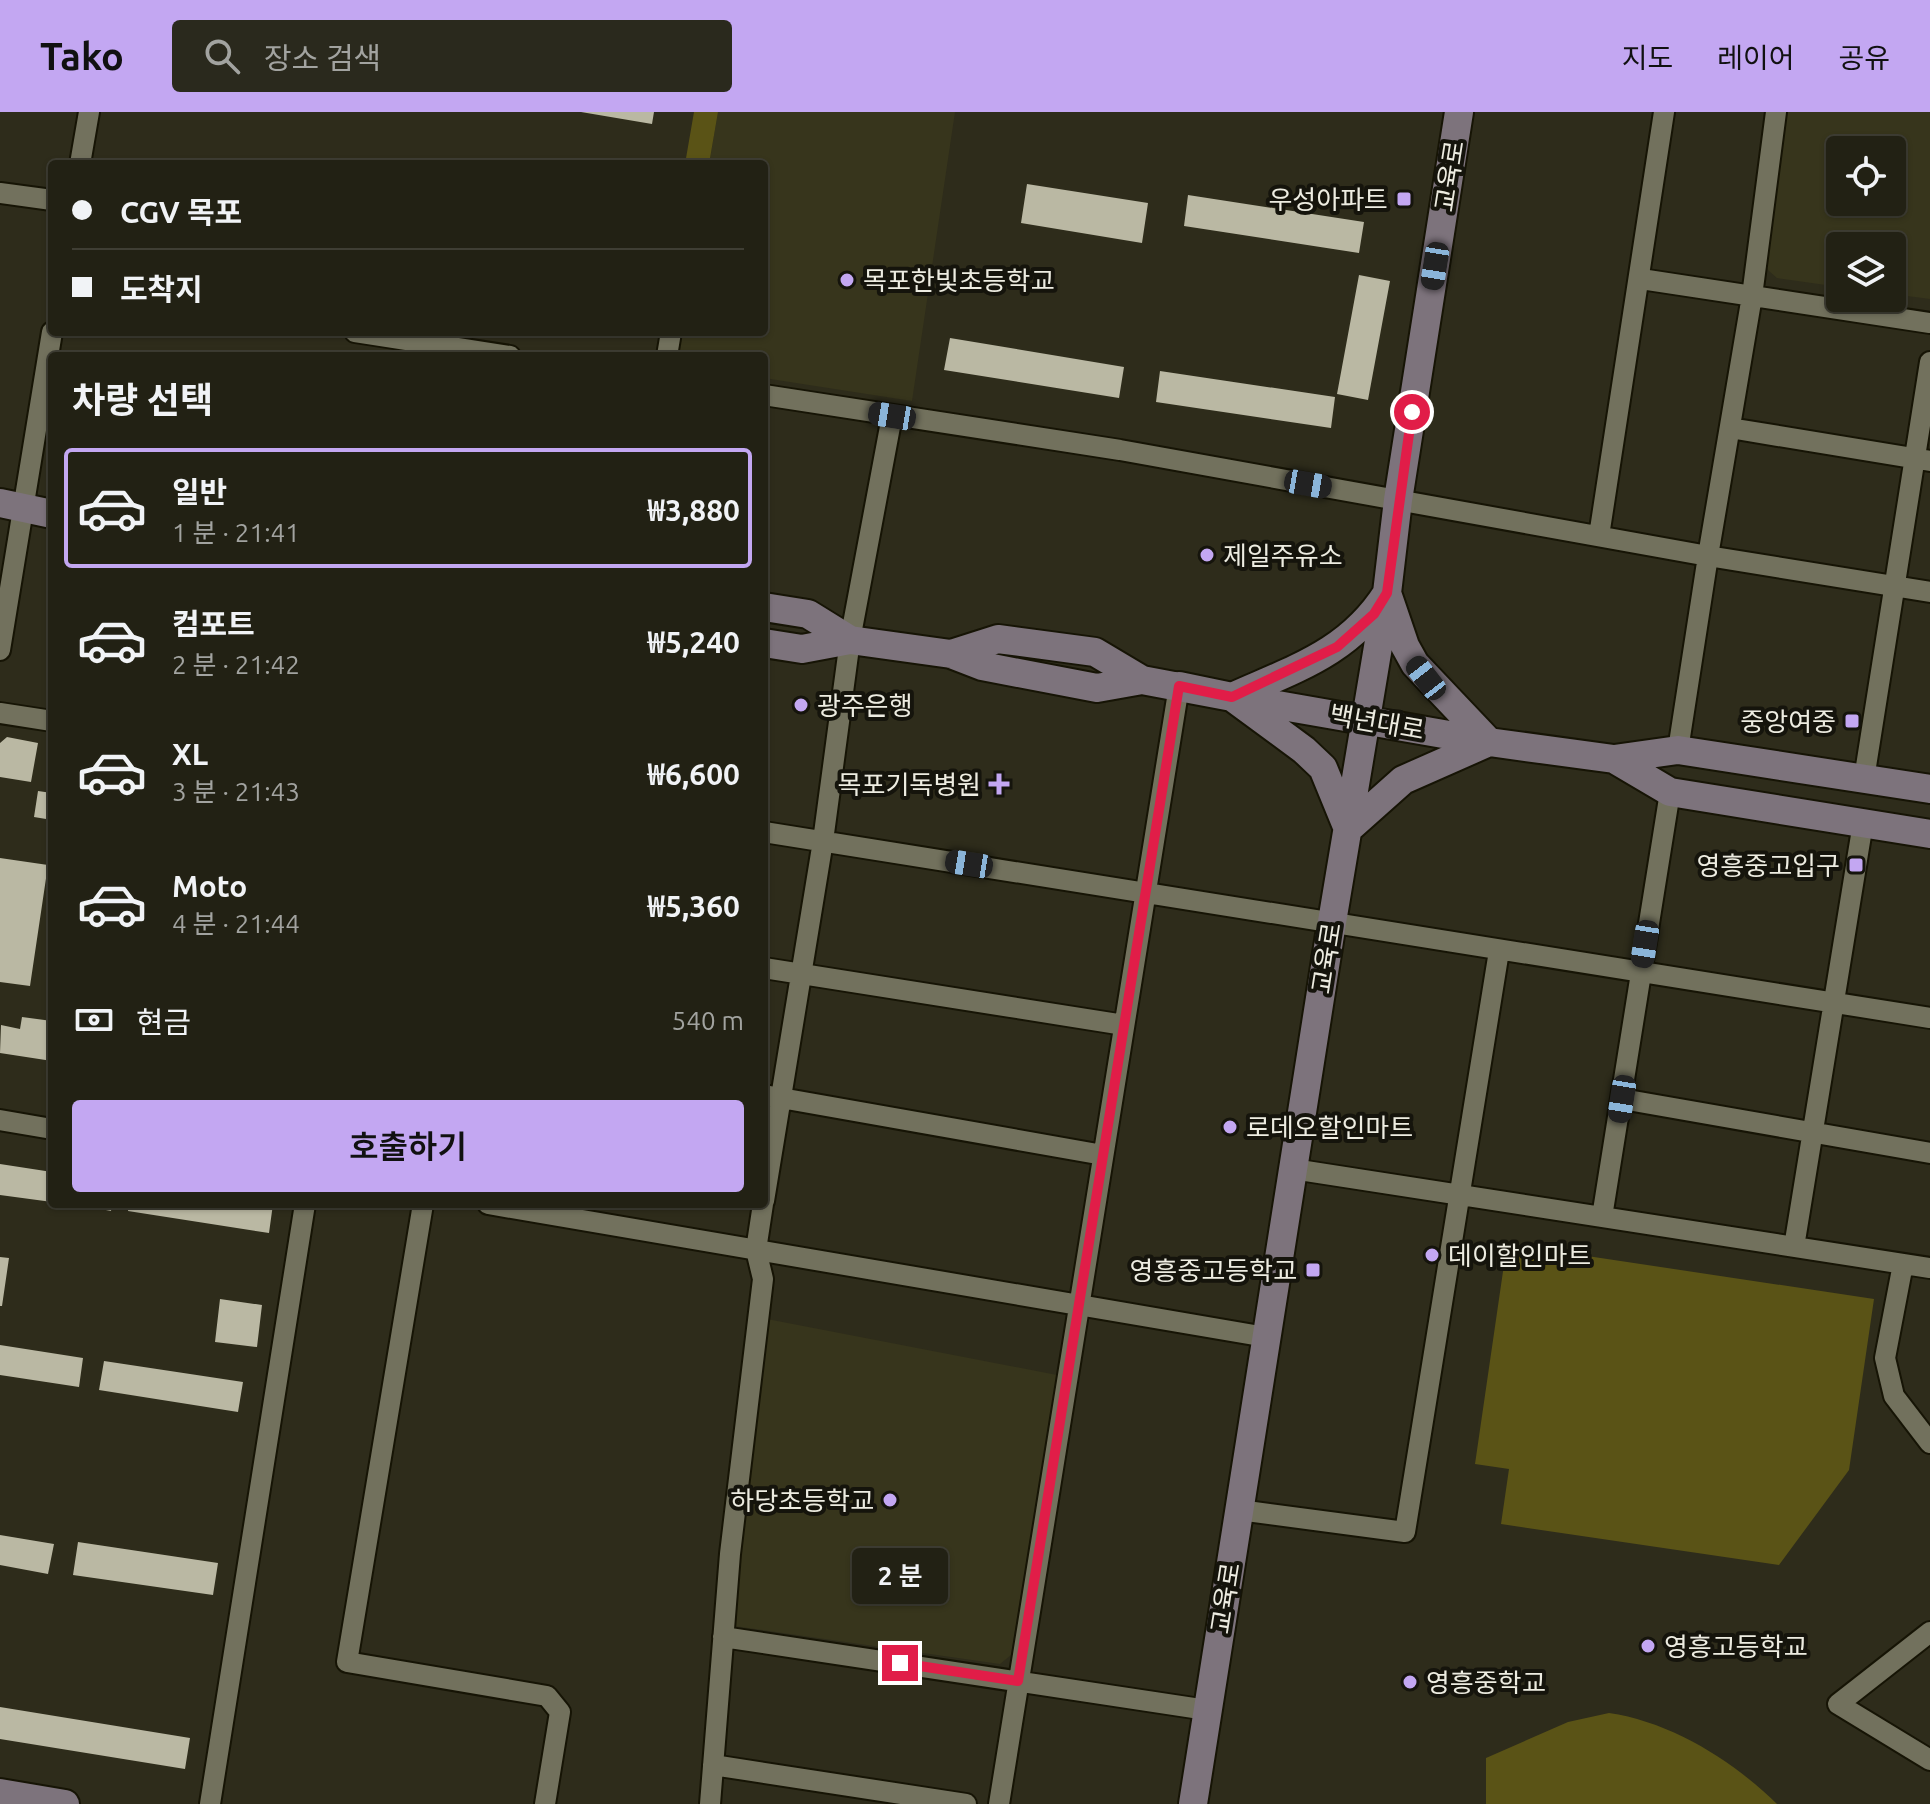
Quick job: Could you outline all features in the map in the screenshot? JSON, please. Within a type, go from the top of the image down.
[{"type":"street","points":[[81,160],[89,112]]},
{"type":"street","name":"교육로","points":[[1193,1804],[1387,593],[1398,500],[1459,112]]},
{"type":"street","points":[[1599,536],[1641,279],[1664,112]]},
{"type":"street","points":[[1678,750],[1752,296],[1776,112]]},
{"type":"street","points":[[0,193],[48,199]]},
{"type":"street","points":[[1641,279],[1930,323]]},
{"type":"street","points":[[381,336],[484,352]]},
{"type":"street","points":[[1864,779],[1895,586],[1922,460],[1930,362]]},
{"type":"street","points":[[0,650],[34,509],[48,371]]},
{"type":"street","points":[[768,396],[1120,450],[1708,556],[1930,592]]},
{"type":"street","points":[[768,1149],[772,1096],[801,974],[823,841],[850,640],[892,416]]},
{"type":"street","points":[[1730,428],[1922,460]]},
{"type":"street","points":[[1387,593],[1405,646],[1415,664],[1489,742],[1403,780],[1348,829],[1323,768],[1304,750],[1232,697],[1337,647],[1374,614],[1387,593]]},
{"type":"street","name":"백년대로","points":[[768,608],[808,614],[850,640]]},
{"type":"street","name":"백년대로","points":[[768,644],[802,649],[850,640],[951,654],[998,639],[1095,652],[1142,680],[1489,742],[1614,759],[1678,750],[1930,789]]},
{"type":"street","points":[[999,1804],[1179,686]]},
{"type":"street","points":[[0,713],[48,720]]},
{"type":"street","name":"백년대로","points":[[1614,759],[1670,792],[1930,834]]},
{"type":"street","points":[[1602,1217],[1670,792]]},
{"type":"street","points":[[1794,1247],[1863,823]]},
{"type":"street","points":[[768,833],[1930,1018]]},
{"type":"street","points":[[1239,1510],[1405,1532],[1499,951]]},
{"type":"street","points":[[768,969],[1124,1025]]},
{"type":"street","points":[[772,1096],[1103,1155]]},
{"type":"street","points":[[1622,1099],[1930,1153]]},
{"type":"street","points":[[0,1120],[48,1128]]},
{"type":"street","points":[[1293,1169],[1930,1268]]},
{"type":"street","points":[[210,1804],[304,1208]]},
{"type":"street","points":[[422,1208],[347,1662],[547,1696],[560,1712],[545,1804]]},
{"type":"street","points":[[533,1208],[756,1250],[1266,1337]]},
{"type":"street","points":[[710,1804],[730,1554],[763,1279],[756,1250],[763,1208]]},
{"type":"street","points":[[1903,1264],[1885,1358],[1894,1396],[1930,1443]]},
{"type":"street","points":[[1930,1632],[1838,1704],[1930,1760]]},
{"type":"street","points":[[723,1637],[1207,1710]]},
{"type":"street","points":[[713,1765],[966,1804]]},
{"type":"street","points":[[0,1793],[65,1804]]},
{"type":"shaded area","points":[[694,112],[718,112],[710,160],[686,160]]},
{"type":"shaded area","name":"목포한빛초등학교","points":[[718,112],[955,112],[912,401],[768,379],[768,352],[679,352],[681,336],[768,336],[768,160],[710,160]]},
{"type":"shaded area","points":[[1786,112],[1930,112],[1930,299],[1906,296],[1906,232],[1826,232],[1826,285],[1777,278],[1763,262]]},
{"type":"shaded area","points":[[1507,1244],[1874,1299],[1849,1470],[1779,1565],[1501,1524],[1509,1469],[1475,1464]]},
{"type":"shaded area","name":"하당초등학교","points":[[767,1319],[1057,1375],[1011,1655],[1000,1664],[727,1625]]},
{"type":"shaded area","points":[[1609,1713],[1655,1725],[1699,1745],[1740,1772],[1777,1804],[1486,1804],[1486,1758],[1568,1722]]},
{"type":"building","points":[[581,112],[654,112],[652,124]]},
{"type":"building","points":[[1027,184],[1148,203],[1142,243],[1021,223]]},
{"type":"building","points":[[1188,195],[1364,222],[1359,253],[1184,226]]},
{"type":"building","points":[[1359,275],[1390,281],[1368,400],[1337,394]]},
{"type":"building","points":[[950,338],[1124,367],[1119,398],[944,370]]},
{"type":"building","points":[[1160,371],[1335,397],[1331,428],[1156,402]]},
{"type":"building","points":[[7,737],[38,743],[31,782],[0,777],[0,743]]},
{"type":"building","points":[[38,791],[48,792],[48,819],[34,817]]},
{"type":"building","points":[[0,858],[48,865],[30,986],[0,982]]},
{"type":"building","points":[[22,1017],[48,1020],[48,1060],[0,1053],[1,1025],[20,1029]]},
{"type":"building","points":[[0,1164],[48,1171],[48,1201],[0,1195]]},
{"type":"building","points":[[128,1208],[272,1208],[269,1233],[128,1211]]},
{"type":"building","points":[[0,1257],[9,1258],[2,1306],[0,1306]]},
{"type":"building","points":[[220,1299],[262,1305],[257,1347],[215,1342]]},
{"type":"building","points":[[0,1345],[83,1358],[79,1387],[0,1375]]},
{"type":"building","points":[[104,1361],[243,1382],[238,1412],[99,1390]]},
{"type":"building","points":[[0,1535],[54,1544],[48,1574],[0,1565]]},
{"type":"building","points":[[78,1542],[218,1563],[213,1595],[73,1575]]},
{"type":"building","points":[[0,1707],[190,1738],[185,1769],[0,1739]]},
{"type":"place","name":"우성아파트","points":[[1404,199]]},
{"type":"place","name":"목포한빛초등학교","points":[[847,280]]},
{"type":"place","name":"제일주유소","points":[[1207,555]]},
{"type":"place","name":"광주은행","points":[[801,705]]},
{"type":"place","name":"중앙여중","points":[[1852,721]]},
{"type":"place","name":"목포기독병원","points":[[999,784]]},
{"type":"place","name":"영흥중고입구","points":[[1856,865]]},
{"type":"place","name":"로데오할인마트","points":[[1230,1127]]},
{"type":"place","name":"데이할인마트","points":[[1432,1255]]},
{"type":"place","name":"영흥중고등학교","points":[[1313,1270]]},
{"type":"place","name":"하당초등학교","points":[[890,1500]]},
{"type":"place","name":"영흥고등학교","points":[[1648,1646]]},
{"type":"place","name":"영흥중학교","points":[[1410,1682]]},
{"type":"route","points":[[900,1663],[1018,1681],[1179,686],[1232,697],[1337,647],[1374,614],[1387,593],[1412,412]]}]
